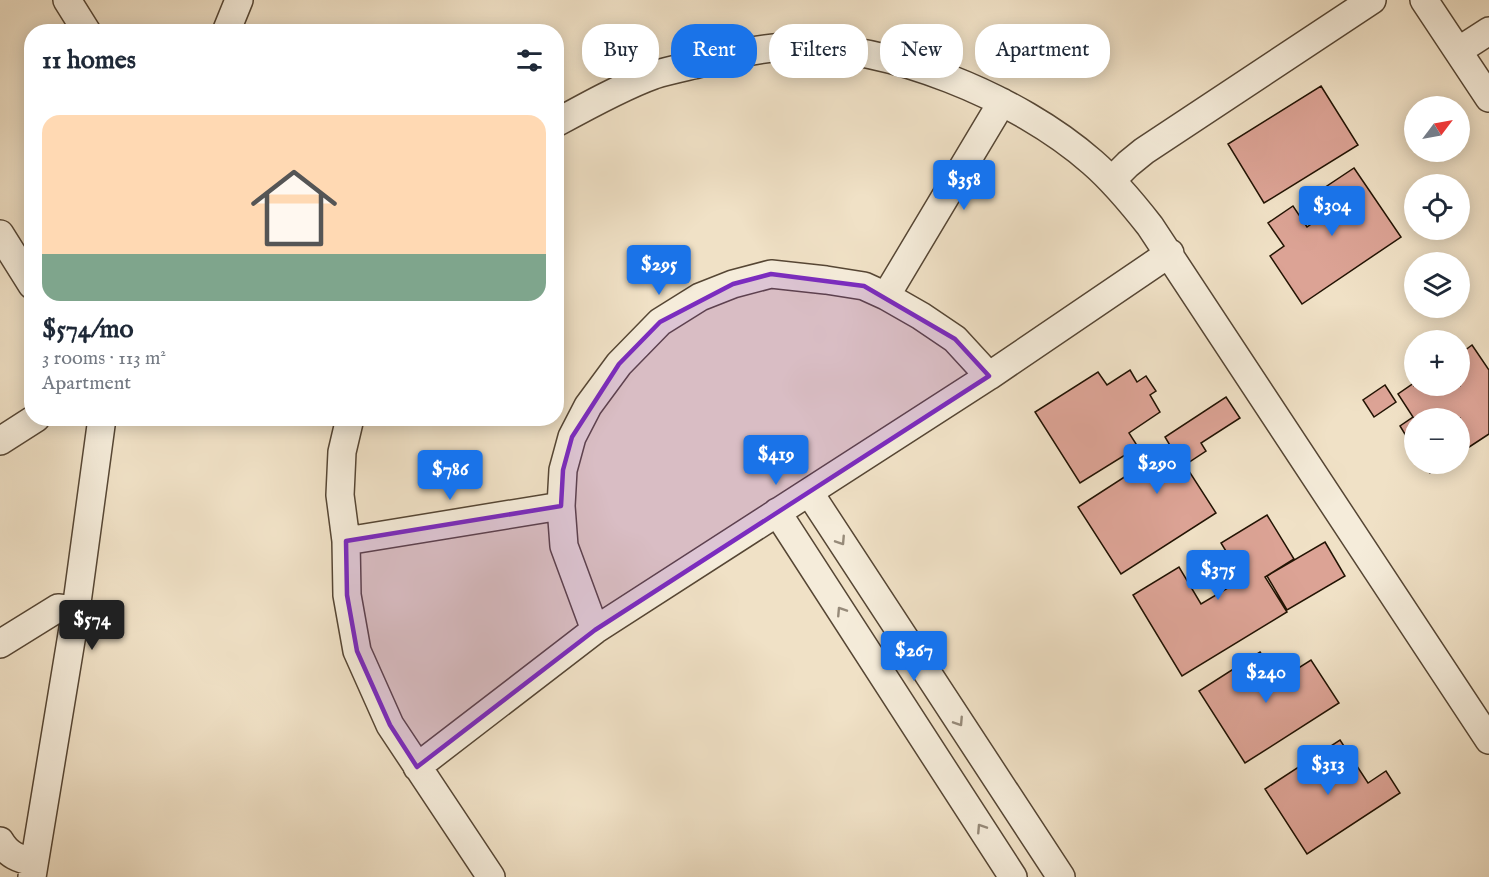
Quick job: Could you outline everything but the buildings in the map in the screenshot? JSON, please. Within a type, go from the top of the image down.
[{"type":"street","points":[[67,0],[82,24]]},
{"type":"street","points":[[229,24],[239,0]]},
{"type":"street","points":[[1112,180],[1144,151],[1372,0]]},
{"type":"street","points":[[1424,0],[1489,98]]},
{"type":"street","points":[[1458,51],[1489,31]]},
{"type":"street","points":[[564,119],[654,75],[744,52],[788,47],[844,51],[908,65],[940,75],[1002,102],[1070,144],[1112,180],[1170,253],[1489,740]]},
{"type":"street","points":[[886,296],[1002,102]]},
{"type":"street","points":[[1,237],[24,273]]},
{"type":"street","points":[[417,767],[595,630],[989,376],[1170,253]]},
{"type":"street","points":[[595,630],[564,546],[561,506],[563,470],[572,437],[588,406],[619,364],[660,322],[700,297],[733,284],[771,274],[864,286],[921,316],[955,339],[989,376]]},
{"type":"street","points":[[0,441],[24,426]]},
{"type":"street","points":[[0,841],[4,848],[33,869],[76,610],[101,426]]},
{"type":"street","points":[[348,426],[342,452],[340,495],[346,541],[347,595],[357,651],[390,725],[491,877]]},
{"type":"street","points":[[809,492],[1061,877]]},
{"type":"street","points":[[346,541],[561,506]]},
{"type":"street","points":[[777,512],[1013,877]]},
{"type":"street","points":[[0,644],[58,608],[76,610]]},
{"type":"highlighted area","points":[[771,274],[864,286],[955,339],[989,376],[595,630],[417,767],[390,725],[357,651],[347,595],[346,541],[561,506],[563,470],[572,437],[619,364],[660,322],[733,284]]}]
